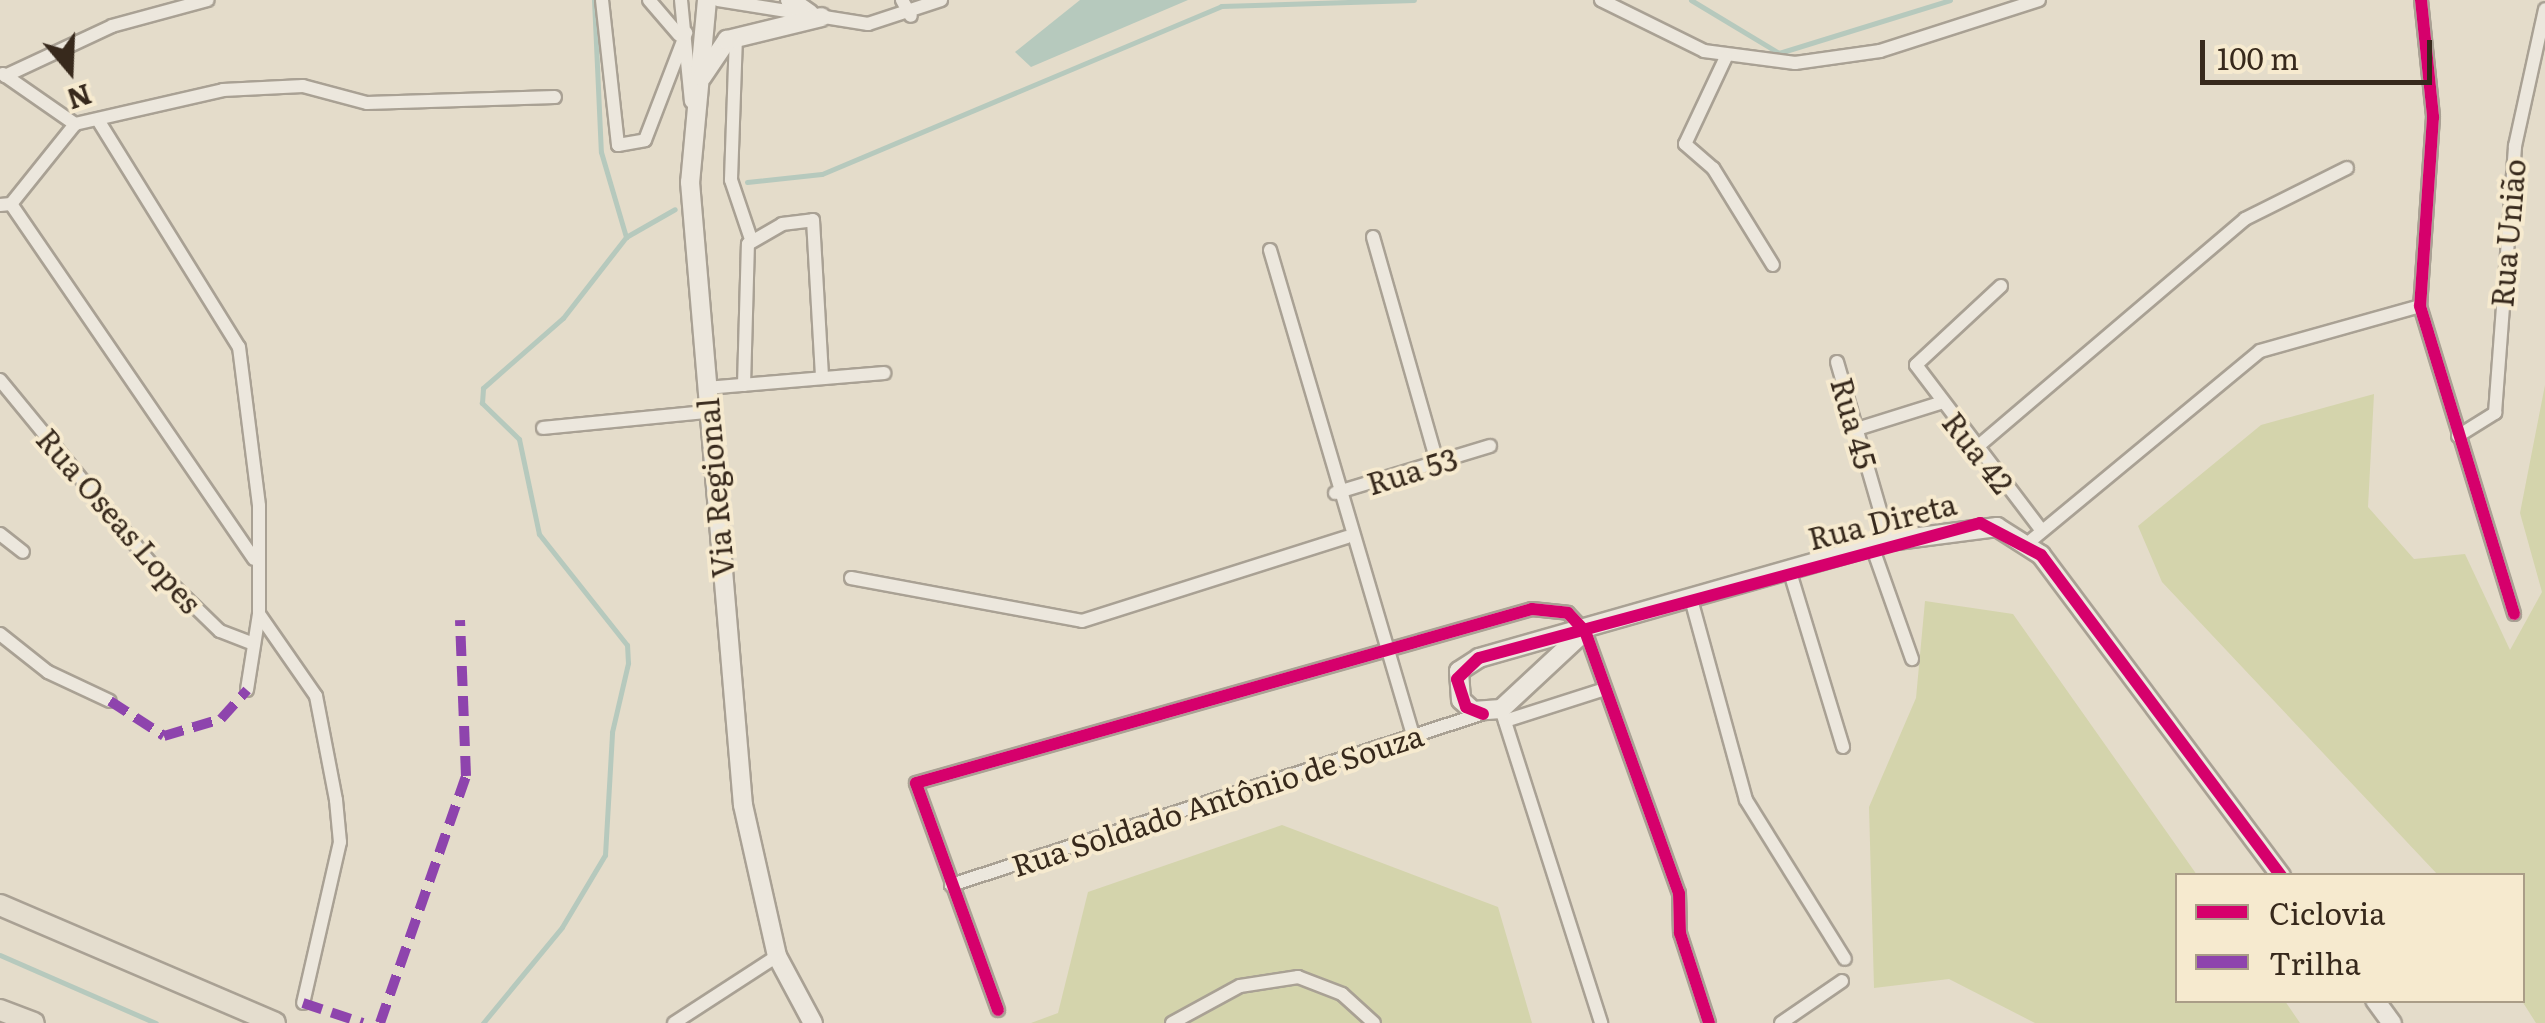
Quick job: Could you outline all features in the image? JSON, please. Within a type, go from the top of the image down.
[{"type":"main road","name":"Via Regional","points":[[707,0],[692,102],[708,412],[743,806],[797,1023]]},
{"type":"main road","points":[[790,5],[815,15]]},
{"type":"main road","points":[[692,102],[714,53],[736,36],[815,15]]},
{"type":"main road","name":"Rua Direta","points":[[1585,631],[1497,714],[1466,707],[1458,691],[1468,663],[1880,543],[1980,523],[2035,538],[2279,873]]},
{"type":"main road","points":[[0,905],[275,1023]]},
{"type":"main road","name":"Via Regional","points":[[780,964],[813,1023]]},
{"type":"main road","points":[[0,1010],[34,1023]]},
{"type":"street","points":[[3,74],[112,26],[208,0]]},
{"type":"street","points":[[602,0],[618,145],[645,140],[682,34]]},
{"type":"street","points":[[649,0],[682,34]]},
{"type":"street","points":[[681,0],[692,102]]},
{"type":"street","points":[[718,0],[790,5]]},
{"type":"street","points":[[765,0],[790,5]]},
{"type":"street","points":[[902,0],[911,16]]},
{"type":"street","points":[[815,15],[868,24],[911,16],[941,0]]},
{"type":"street","points":[[1601,0],[1726,57],[1794,63],[1880,51],[2039,0]]},
{"type":"street","points":[[2421,0],[2433,117],[2420,306],[2514,614]]},
{"type":"street","name":"Rua União","points":[[2458,436],[2495,413],[2515,146],[2545,9]]},
{"type":"street","points":[[736,36],[731,180],[752,239],[744,385]]},
{"type":"street","points":[[1726,57],[1686,149],[1713,168],[1774,265]]},
{"type":"street","points":[[3,74],[75,124]]},
{"type":"street","points":[[254,558],[6,205],[75,124],[223,90],[303,86],[367,103],[554,97]]},
{"type":"street","points":[[98,120],[232,327],[259,506],[254,558],[259,614],[251,643],[247,690]]},
{"type":"street","points":[[1976,448],[2245,219],[2347,168]]},
{"type":"street","points":[[752,239],[782,224],[820,227],[822,378]]},
{"type":"street","points":[[1372,237],[1438,462]]},
{"type":"street","points":[[1270,250],[1335,493],[1413,735]]},
{"type":"street","name":"Rua 42","points":[[2001,286],[1916,362],[1918,372],[1976,448],[2035,538]]},
{"type":"street","points":[[2035,538],[2260,351],[2420,306]]},
{"type":"street","name":"Rua 45","points":[[1837,362],[1912,659]]},
{"type":"street","points":[[706,388],[884,374]]},
{"type":"street","name":"Rua Oseas Lopes","points":[[0,380],[151,564],[220,631],[251,643]]},
{"type":"street","points":[[1857,429],[1940,403]]},
{"type":"street","points":[[543,428],[708,412]]},
{"type":"street","name":"Rua 53","points":[[1335,493],[1490,446]]},
{"type":"street","points":[[0,534],[23,552]]},
{"type":"street","points":[[851,578],[1082,621],[1348,537]]},
{"type":"street","points":[[1789,569],[1843,747]]},
{"type":"street","points":[[1691,599],[1748,806],[1845,959]]},
{"type":"street","points":[[998,1010],[916,784],[1446,630],[1532,610],[1568,613],[1585,631],[1679,893],[1680,933],[1709,1023]]},
{"type":"street","points":[[259,614],[316,696],[336,800],[340,842],[303,1003]]},
{"type":"street","points":[[0,634],[48,672],[110,701]]},
{"type":"street","name":"Rua Soldado Antônio de Souza","points":[[950,885],[1413,735],[1605,690]]},
{"type":"street","points":[[1497,714],[1602,1023]]},
{"type":"street","points":[[674,1023],[780,964]]},
{"type":"street","points":[[1172,1023],[1240,986],[1298,977],[1342,994],[1374,1023]]},
{"type":"street","points":[[1781,1023],[1842,981]]},
{"type":"green space","points":[[2545,385],[2545,1023],[2536,1023],[2523,1003],[2525,873],[2436,873],[2162,582],[2138,526],[2261,425],[2374,394],[2368,507],[2414,559],[2465,554],[2510,650],[2542,592],[2520,513]]},
{"type":"green space","points":[[1925,601],[2013,614],[2196,873],[2175,873],[2175,1003],[2286,1003],[2300,1023],[2035,1023],[1949,979],[1874,988],[1869,807],[1916,698]]},
{"type":"green space","points":[[1282,825],[1498,907],[1532,1023],[1031,1023],[1058,1013],[1088,892]]},
{"type":"shaded area","points":[[1080,0],[1188,0],[1031,67],[1015,52]]},
{"type":"waterway","points":[[594,0],[601,152],[626,237]]},
{"type":"waterway","points":[[747,182],[822,174],[1221,6],[1414,0]]},
{"type":"waterway","points":[[1691,0],[1779,53],[1950,0]]},
{"type":"waterway","points":[[483,1023],[562,927],[605,855],[612,732],[628,663],[627,645],[539,534],[519,439],[482,403],[483,388],[563,318],[626,237],[675,209]]},
{"type":"waterway","points":[[0,955],[156,1023]]},
{"type":"marked path","points":[[380,1023],[466,776],[460,620]]},
{"type":"marked path","points":[[110,701],[164,736],[221,719],[247,690]]},
{"type":"marked path","points":[[303,1003],[363,1023]]},
{"type":"cycle path","points":[[2421,0],[2433,117],[2420,306],[2514,614]]},
{"type":"cycle path","points":[[1483,714],[1466,707],[1457,679],[1479,658],[1980,523],[2041,555],[2279,873]]},
{"type":"cycle path","points":[[998,1010],[916,783],[1532,609],[1568,613],[1585,631],[1679,893],[1680,933],[1709,1023]]}]
